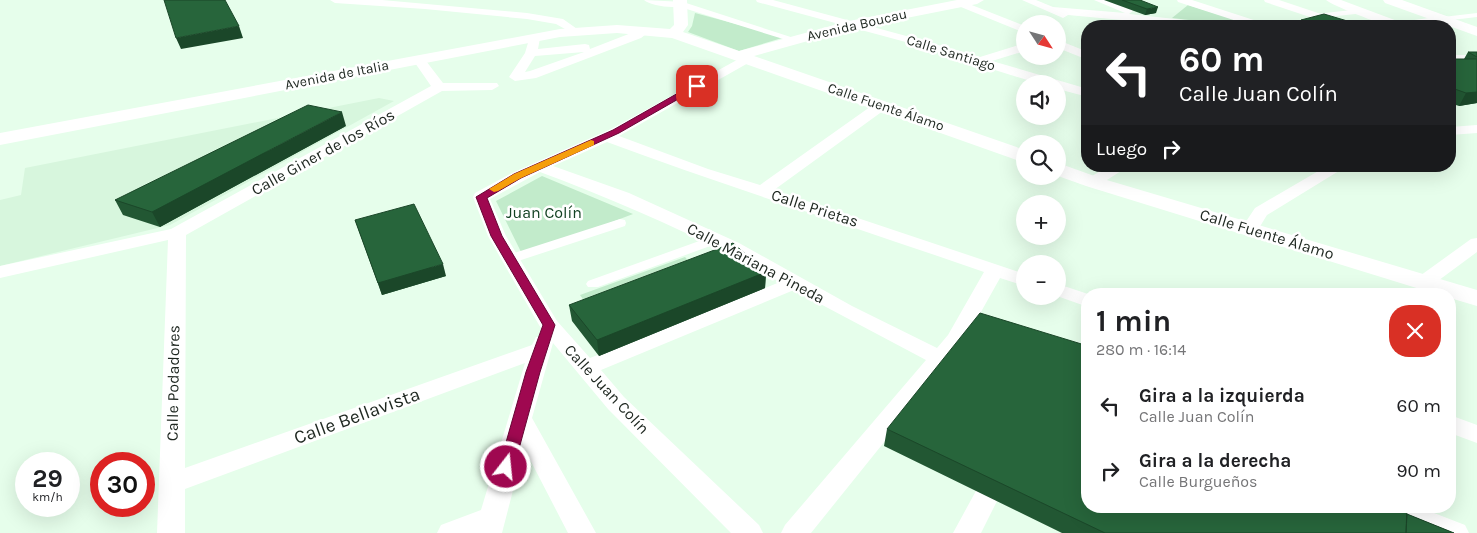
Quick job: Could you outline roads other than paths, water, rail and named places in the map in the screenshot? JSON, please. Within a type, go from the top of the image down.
[{"type":"street","points":[[335,0],[527,16],[559,21],[574,31]]},
{"type":"street","points":[[649,0],[680,2],[796,40]]},
{"type":"street","points":[[761,0],[849,25]]},
{"type":"street","name":"Avenida Boucau","points":[[742,57],[849,25],[977,0]]},
{"type":"street","points":[[1027,0],[1081,21]]},
{"type":"street","points":[[1099,0],[1133,12],[1138,18]]},
{"type":"street","points":[[1269,0],[1328,20]]},
{"type":"street","points":[[1331,0],[1384,20]]},
{"type":"street","points":[[1390,0],[1443,20],[1477,15]]},
{"type":"street","points":[[678,30],[680,2]]},
{"type":"street","points":[[960,3],[1016,26]]},
{"type":"street","points":[[1154,19],[1176,3],[1240,20]]},
{"type":"street","points":[[1053,10],[1161,20]]},
{"type":"street","points":[[1310,20],[1361,11]]},
{"type":"street","name":"Calle Santiago","points":[[849,25],[906,39],[1023,75]]},
{"type":"street","points":[[1456,25],[1477,32]]},
{"type":"street","name":"Avenida de Italia","points":[[0,139],[419,60],[532,45],[574,31],[678,30],[742,57]]},
{"type":"street","points":[[474,93],[515,77],[532,74],[610,46],[637,36],[644,31]]},
{"type":"street","points":[[515,77],[532,45],[610,46]]},
{"type":"street","points":[[1066,47],[1081,53]]},
{"type":"street","points":[[978,62],[1016,49]]},
{"type":"street","points":[[539,166],[605,136],[742,57]]},
{"type":"street","name":"Calle Fuente Álamo","points":[[742,57],[1016,154]]},
{"type":"street","points":[[1456,59],[1477,59]]},
{"type":"street","points":[[419,60],[439,87],[492,86]]},
{"type":"street","name":"Calle Giner de los Ríos","points":[[0,272],[177,233],[439,87]]},
{"type":"street","points":[[1066,87],[1081,92]]},
{"type":"street","points":[[762,191],[882,105]]},
{"type":"street","points":[[1456,131],[1477,129]]},
{"type":"street","name":"Calle Prietas","points":[[605,136],[702,172],[1016,277]]},
{"type":"street","name":"Calle Juan Colín","points":[[539,166],[481,197],[497,236],[510,259],[549,325],[616,403],[749,533]]},
{"type":"street","name":"Calle Mariana Pineda","points":[[539,166],[623,198],[716,239],[845,310],[940,358]]},
{"type":"street","name":"Calle Fuente Álamo","points":[[1066,172],[1093,182],[1444,288]]},
{"type":"street","points":[[1093,182],[1110,172]]},
{"type":"street","points":[[1250,229],[1261,212],[1329,172]]},
{"type":"street","points":[[510,259],[620,223]]},
{"type":"street","name":"Calle Podadores","points":[[171,533],[177,233]]},
{"type":"street","points":[[593,284],[716,239]]},
{"type":"street","points":[[1424,282],[1477,243]]},
{"type":"street","points":[[795,533],[956,339],[995,269]]},
{"type":"street","points":[[586,368],[796,282]]},
{"type":"street","name":"Calle Fuente Álamo","points":[[1456,292],[1477,298]]},
{"type":"street","points":[[1066,293],[1081,298]]},
{"type":"street","points":[[451,533],[490,525],[520,418],[549,325]]},
{"type":"street","name":"Calle Bellavista","points":[[172,483],[541,349]]},
{"type":"street","points":[[520,418],[582,533]]},
{"type":"street","points":[[1456,426],[1477,434]]},
{"type":"street","points":[[967,533],[986,497]]},
{"type":"street","points":[[1404,513],[1455,533]]},
{"type":"park label","name":"Juan Colín","points":[[544,212]]}]
